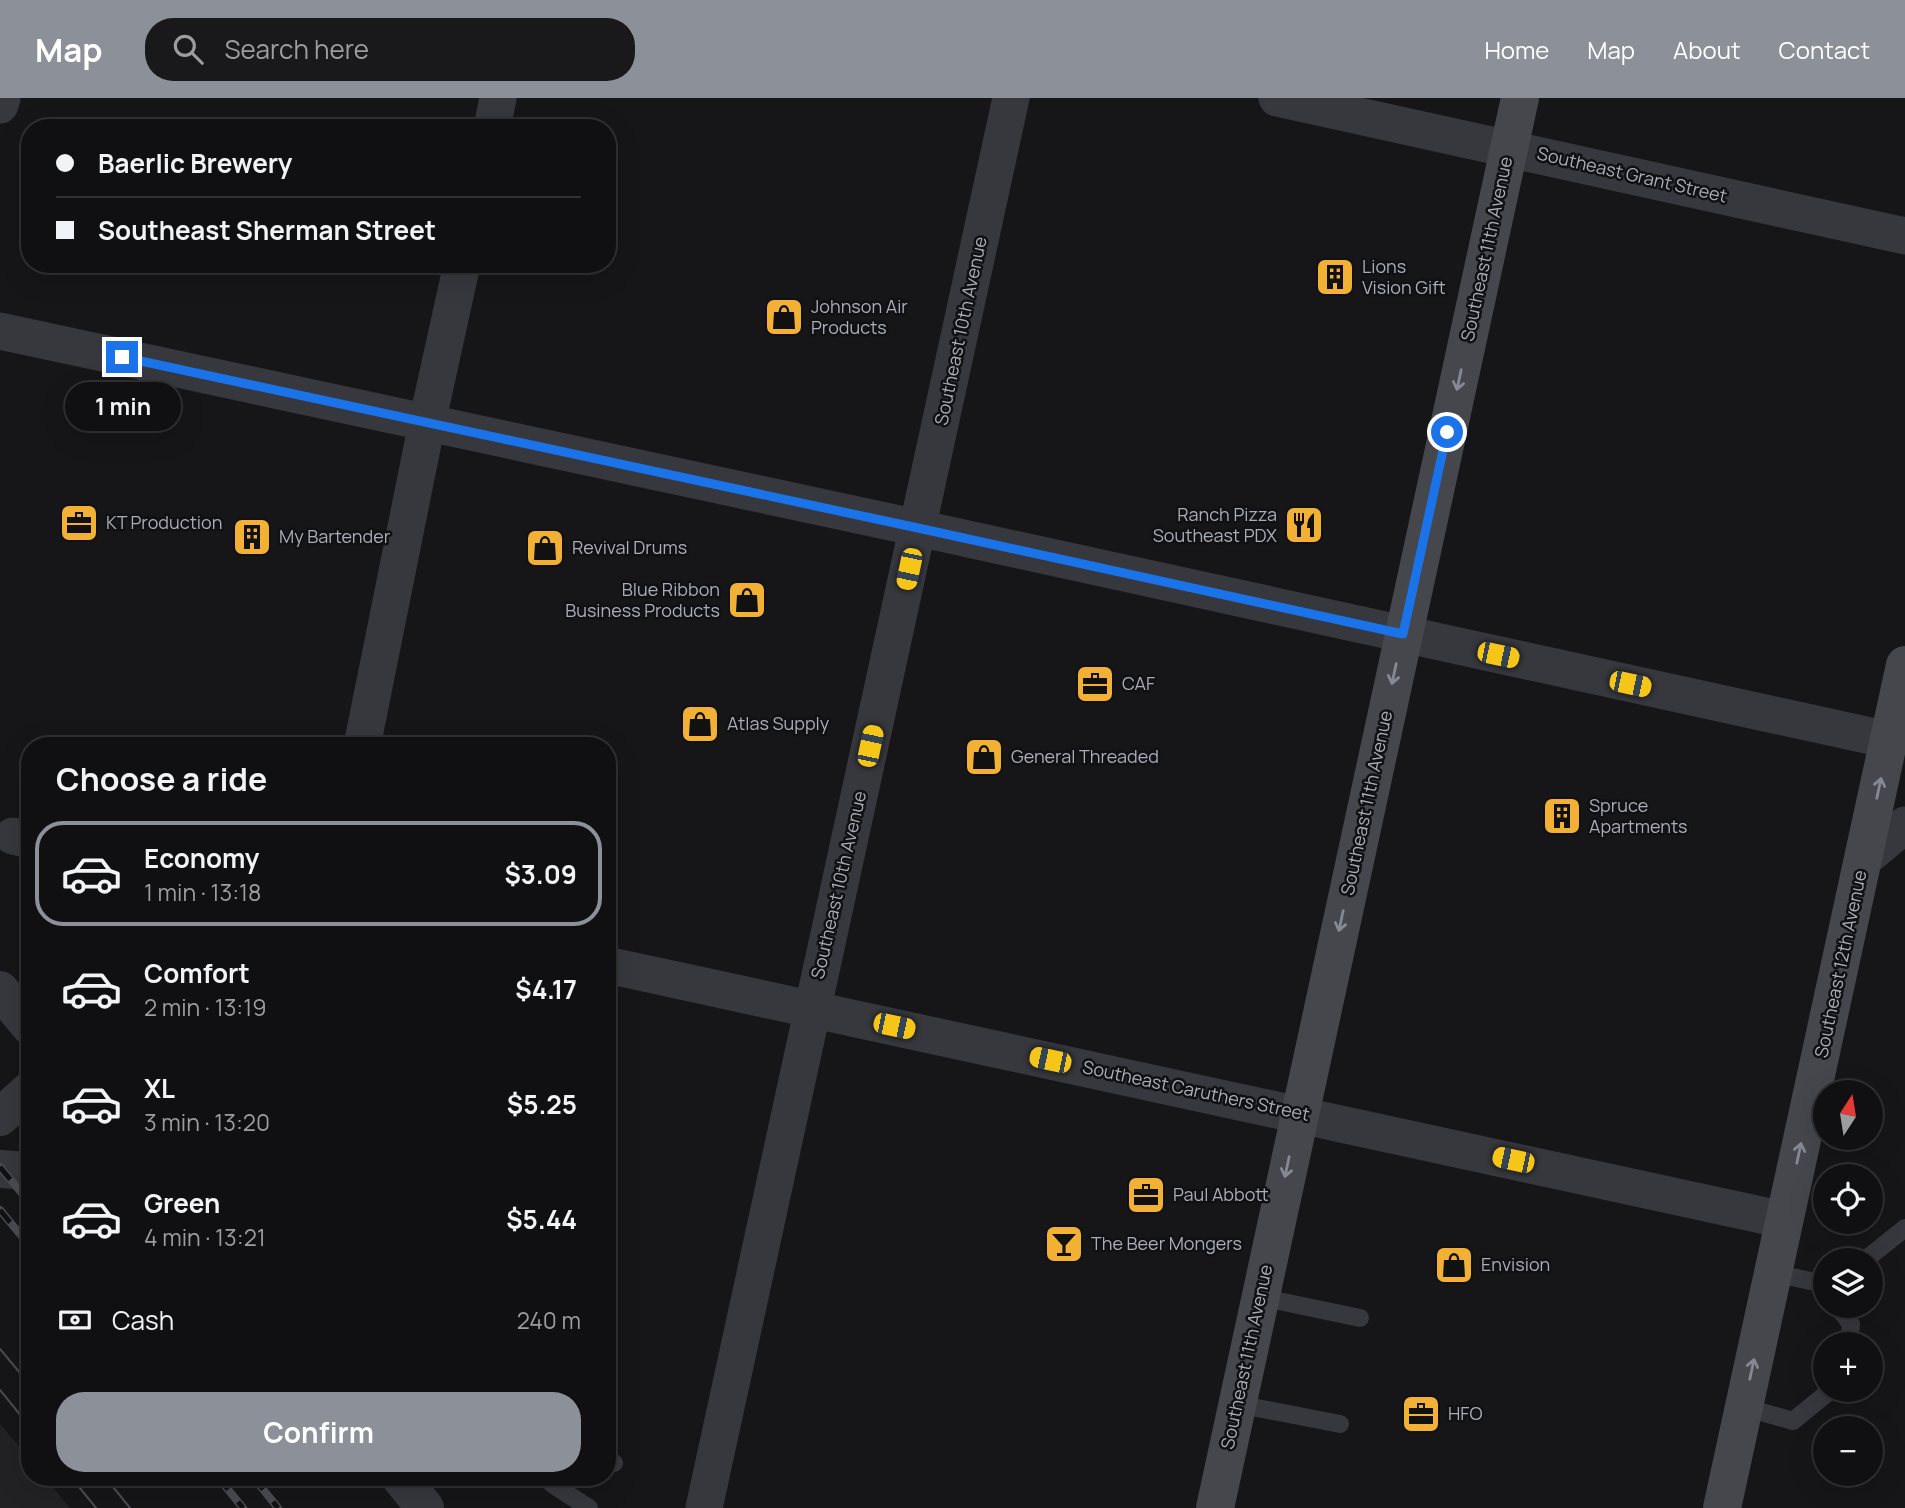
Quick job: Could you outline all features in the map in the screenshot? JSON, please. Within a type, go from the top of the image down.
[{"type":"main road","name":"Southeast 11th Avenue","points":[[1215,1508],[1298,1113],[1520,98]]},
{"type":"main road","name":"Southeast 12th Avenue","points":[[1722,1508],[1905,665]]},
{"type":"street","points":[[0,105],[2,98]]},
{"type":"street","points":[[494,119],[498,98]]},
{"type":"street","name":"Southeast 10th Avenue","points":[[704,1508],[1011,98]]},
{"type":"street","name":"Southeast Grant Street","points":[[1277,98],[1905,236]]},
{"type":"street","points":[[364,737],[460,273]]},
{"type":"street","points":[[0,331],[1889,740]]},
{"type":"street","points":[[1864,859],[1905,825]]},
{"type":"street","name":"Southeast Caruthers Street","points":[[616,967],[1784,1220]]},
{"type":"street","points":[[0,1116],[21,1098]]},
{"type":"street","points":[[0,1169],[21,1170]]},
{"type":"street","points":[[407,1486],[425,1508]]},
{"type":"lane","points":[[1880,1248],[1905,1228]]},
{"type":"lane","points":[[1773,1273],[1813,1283]]},
{"type":"lane","points":[[1260,1297],[1360,1318]]},
{"type":"lane","points":[[1744,1407],[1793,1421],[1816,1402]]},
{"type":"lane","points":[[1237,1404],[1340,1424]]},
{"type":"lane","points":[[555,1486],[590,1508]]},
{"type":"shaded area","points":[[0,1424],[21,1448],[21,1486],[52,1486],[70,1508],[0,1508]]},
{"type":"tram line","points":[[0,1349],[21,1374]]},
{"type":"tram line","points":[[0,1390],[21,1416]]},
{"type":"tram line","points":[[78,1486],[96,1508]]},
{"type":"tram line","points":[[112,1486],[130,1508]]},
{"type":"railway","points":[[0,1167],[21,1192]]},
{"type":"railway","points":[[0,1210],[21,1235]]},
{"type":"railway","points":[[225,1486],[243,1508]]},
{"type":"railway","points":[[260,1486],[278,1508]]},
{"type":"place","name":"Lions Vision Gift","points":[[1335,277]]},
{"type":"place","name":"Johnson Air Products","points":[[784,317]]},
{"type":"place","name":"KT Production","points":[[79,523]]},
{"type":"place","name":"Ranch Pizza Southeast PDX","points":[[1304,525]]},
{"type":"place","name":"My Bartender","points":[[252,537]]},
{"type":"place","name":"Revival Drums","points":[[545,548]]},
{"type":"place","name":"Blue Ribbon Business Products","points":[[747,600]]},
{"type":"place","name":"CAF","points":[[1095,684]]},
{"type":"place","name":"Atlas Supply","points":[[700,724]]},
{"type":"place","name":"General Threaded","points":[[984,757]]},
{"type":"place","name":"Spruce Apartments","points":[[1562,816]]},
{"type":"place","name":"Paul Abbott","points":[[1146,1195]]},
{"type":"place","name":"The Beer Mongers","points":[[1064,1244]]},
{"type":"place","name":"Envision","points":[[1454,1265]]},
{"type":"place","name":"HFO","points":[[1421,1414]]},
{"type":"route","points":[[122,357],[1403,634],[1447,432]]}]
